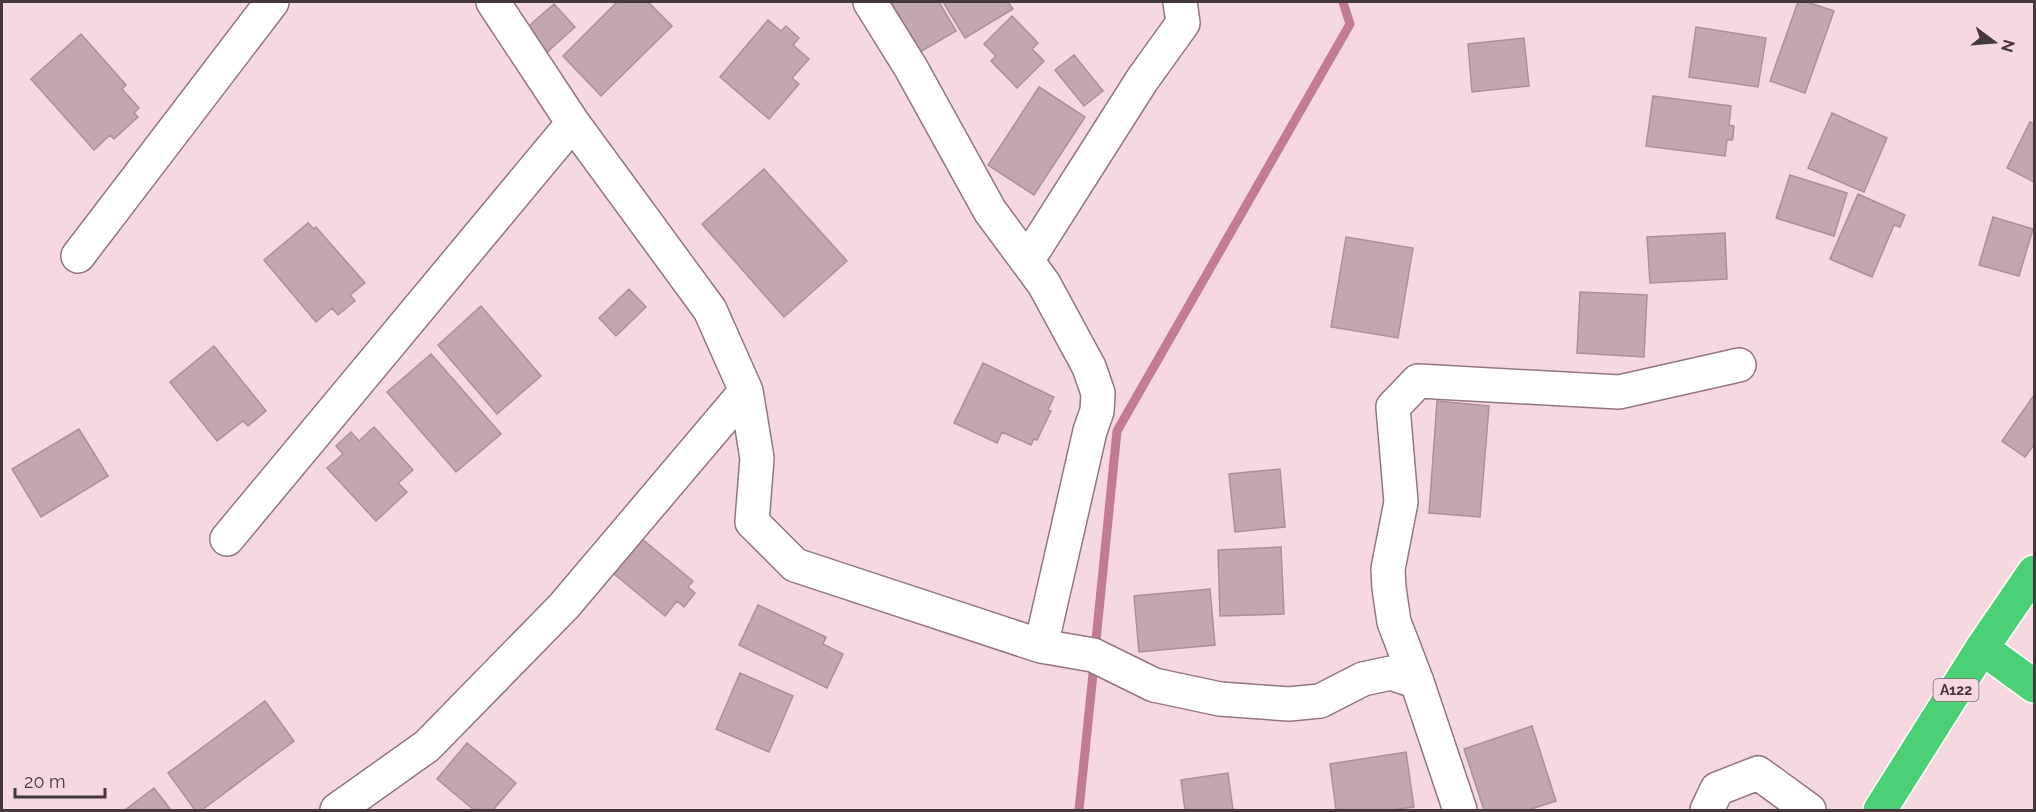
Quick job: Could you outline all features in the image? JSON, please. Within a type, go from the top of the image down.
[{"type":"highway","name":"A122","points":[[1880,810],[1982,648],[2034,572]]},
{"type":"highway","points":[[1982,648],[2034,686]]},
{"type":"street","points":[[78,256],[272,2]]},
{"type":"street","points":[[493,2],[573,123],[710,310],[746,391],[757,458],[752,522],[795,565],[1041,646],[1093,655],[1154,685],[1220,699],[1289,704],[1320,701],[1363,680],[1391,674],[1416,682]]},
{"type":"street","points":[[870,2],[911,68],[990,211],[1044,284],[1083,357],[1098,393],[1097,411],[1090,431],[1041,646]]},
{"type":"street","points":[[1027,261],[1142,80],[1183,23],[1179,2]]},
{"type":"street","points":[[227,539],[573,123]]},
{"type":"street","points":[[1460,810],[1394,622],[1388,569],[1401,502],[1393,407],[1418,381],[1619,392],[1739,365]]},
{"type":"street","points":[[337,810],[428,746],[564,606],[746,391]]},
{"type":"street","points":[[1707,810],[1717,789],[1758,773],[1809,810]]},
{"type":"building","points":[[617,2],[648,2],[672,26],[601,96],[563,56]]},
{"type":"building","points":[[891,2],[939,2],[956,31],[920,52]]},
{"type":"building","points":[[943,2],[1008,2],[1013,9],[965,38]]},
{"type":"building","points":[[1798,2],[1807,2],[1834,11],[1805,93],[1770,81]]},
{"type":"building","points":[[554,4],[575,27],[544,55],[523,31]]},
{"type":"building","points":[[1012,16],[1038,43],[1032,49],[1044,61],[1017,88],[991,61],[996,56],[984,44]]},
{"type":"building","points":[[768,20],[781,31],[786,26],[799,38],[793,45],[809,59],[792,78],[799,84],[769,119],[720,77]]},
{"type":"building","points":[[1696,27],[1766,38],[1758,87],[1689,77]]},
{"type":"building","points":[[81,34],[126,85],[122,89],[139,108],[134,113],[138,117],[114,139],[110,135],[94,150],[31,79]]},
{"type":"building","points":[[1524,38],[1529,86],[1472,92],[1468,44]]},
{"type":"building","points":[[1074,55],[1103,91],[1084,106],[1055,70]]},
{"type":"building","points":[[1039,87],[1085,117],[1034,195],[988,165]]},
{"type":"building","points":[[1653,96],[1731,106],[1729,125],[1734,126],[1733,138],[1727,140],[1725,156],[1646,146]]},
{"type":"building","points":[[1832,113],[1887,138],[1864,192],[1808,168]]},
{"type":"building","points":[[2030,122],[2034,124],[2034,182],[2007,168]]},
{"type":"building","points":[[764,169],[847,261],[784,317],[702,224]]},
{"type":"building","points":[[1790,175],[1847,193],[1834,236],[1776,218]]},
{"type":"building","points":[[1858,194],[1905,215],[1900,227],[1894,225],[1872,277],[1830,259]]},
{"type":"building","points":[[1993,217],[2033,229],[2019,276],[1979,265]]},
{"type":"building","points":[[308,223],[314,229],[316,227],[365,283],[350,295],[355,301],[338,315],[332,308],[316,322],[264,260]]},
{"type":"building","points":[[1725,233],[1727,279],[1650,283],[1647,237]]},
{"type":"building","points":[[1346,237],[1413,248],[1398,338],[1331,327]]},
{"type":"building","points":[[629,289],[646,307],[616,336],[599,318]]},
{"type":"building","points":[[1580,292],[1647,295],[1644,357],[1577,353]]},
{"type":"building","points":[[481,306],[541,376],[497,414],[438,345]]},
{"type":"building","points":[[214,346],[266,411],[248,426],[243,421],[217,441],[170,382]]},
{"type":"building","points":[[431,354],[501,434],[456,472],[387,392]]},
{"type":"building","points":[[983,363],[1054,397],[1048,410],[1051,411],[1037,440],[1034,439],[1031,445],[1002,432],[997,443],[954,423]]},
{"type":"building","points":[[2034,395],[2034,445],[2025,457],[2002,441]]},
{"type":"building","points":[[1437,401],[1489,406],[1480,517],[1429,513]]},
{"type":"building","points":[[374,427],[413,470],[398,483],[407,492],[376,521],[327,468],[343,454],[336,446],[351,432],[359,441]]},
{"type":"building","points":[[79,429],[108,476],[41,517],[12,469]]},
{"type":"building","points":[[1280,469],[1285,527],[1235,532],[1229,474]]},
{"type":"building","points":[[642,539],[693,581],[688,587],[695,593],[684,607],[677,601],[665,616],[614,574]]},
{"type":"building","points":[[1281,547],[1284,614],[1220,616],[1218,550]]},
{"type":"building","points":[[1210,589],[1215,645],[1139,652],[1134,596]]},
{"type":"building","points":[[758,605],[826,637],[823,644],[843,654],[827,688],[739,645]]},
{"type":"building","points":[[740,673],[793,696],[769,752],[716,729]]},
{"type":"building","points":[[265,701],[294,741],[202,810],[195,810],[168,773]]},
{"type":"building","points":[[1532,726],[1556,801],[1528,810],[1484,810],[1464,749]]},
{"type":"building","points":[[467,743],[516,783],[493,810],[474,810],[437,779]]},
{"type":"building","points":[[1406,752],[1414,807],[1390,810],[1336,810],[1330,764]]},
{"type":"building","points":[[1228,773],[1233,810],[1185,810],[1181,780]]},
{"type":"building","points":[[154,788],[171,810],[125,810]]},
{"type":"waterway","points":[[1095,650],[1117,431],[1350,24],[1343,2]]},
{"type":"waterway","points":[[1079,810],[1094,664]]}]
